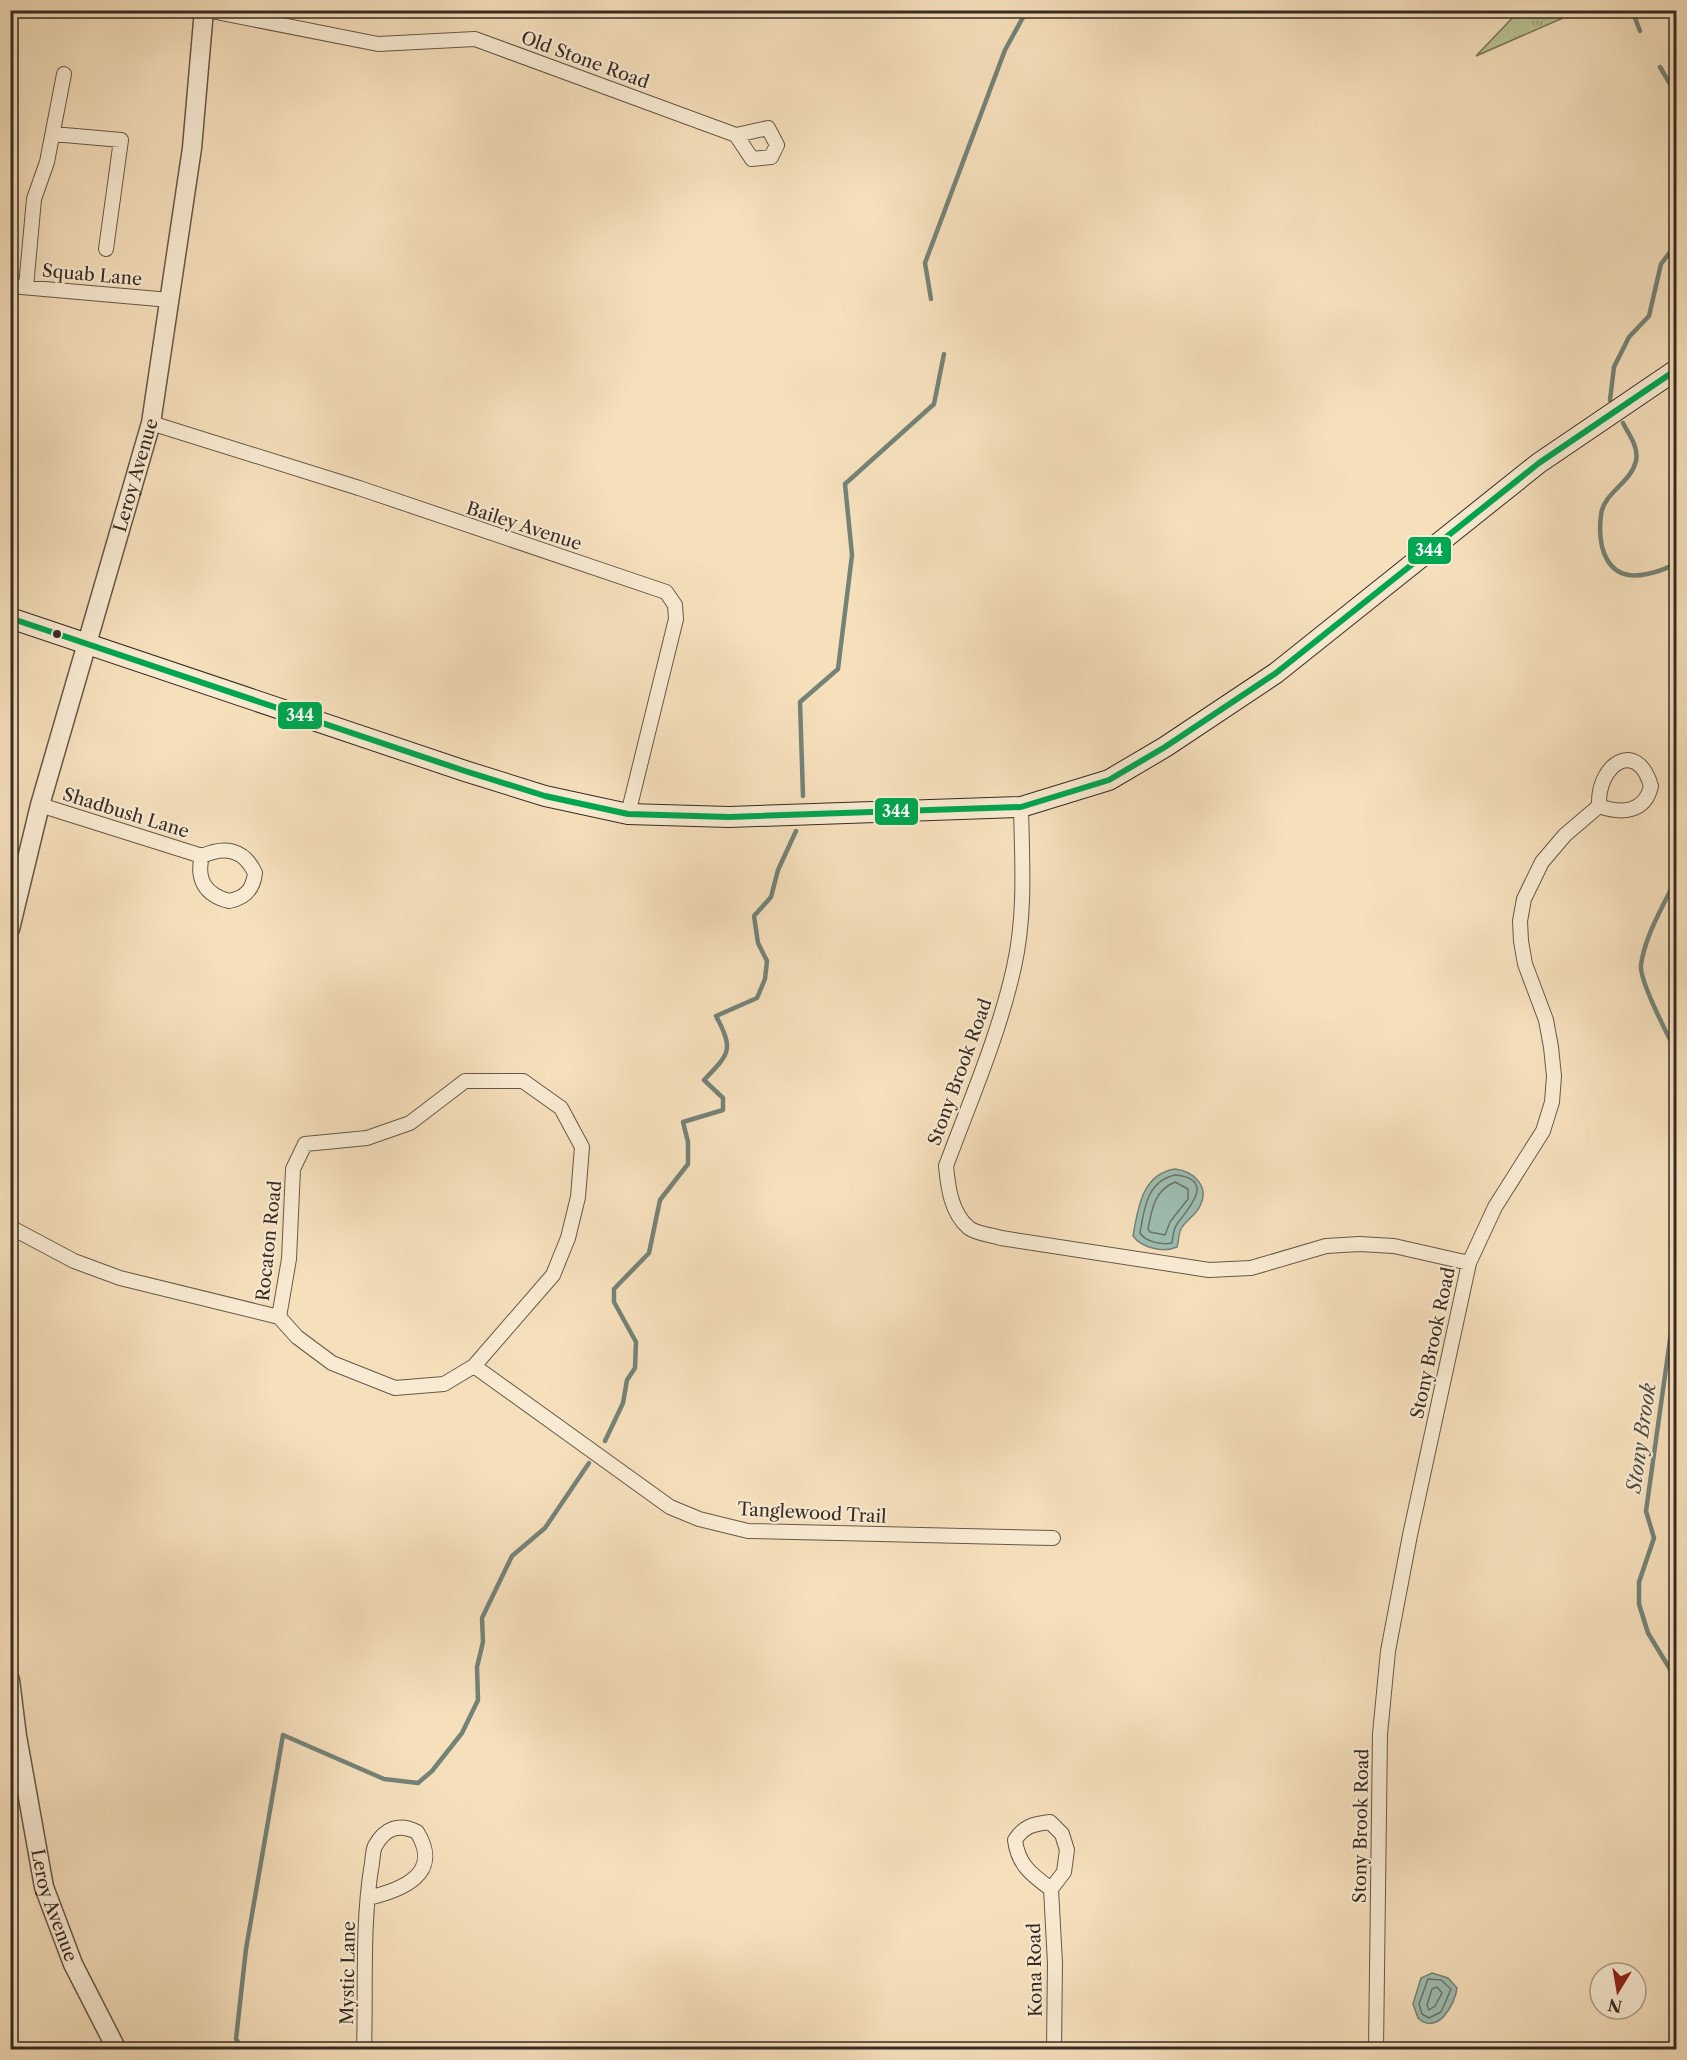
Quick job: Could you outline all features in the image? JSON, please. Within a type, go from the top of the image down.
[{"type":"main road","points":[[10,618],[312,721],[545,796],[628,814],[729,817],[1021,807],[1109,780],[1165,747],[1276,673],[1539,463],[1677,370]]},
{"type":"street","name":"Old Stone Road","points":[[205,10],[378,44],[475,39],[736,135]]},
{"type":"street","name":"Leroy Avenue","points":[[10,929],[40,805],[151,423],[192,148],[205,10]]},
{"type":"street","points":[[26,287],[34,199],[47,162],[64,74]]},
{"type":"street","points":[[53,134],[121,141],[106,249]]},
{"type":"street","name":"Squab Lane","points":[[10,286],[170,300]]},
{"type":"street","name":"Bailey Avenue","points":[[151,423],[358,488],[666,592],[675,604],[676,619],[628,814]]},
{"type":"street","name":"Shadbush Lane","points":[[40,805],[202,856]]},
{"type":"street","points":[[1469,1263],[1495,1207],[1543,1131],[1552,1102],[1554,1077],[1546,1020],[1525,964],[1520,921],[1524,899],[1542,862],[1565,835],[1599,806]]},
{"type":"street","name":"Stony Brook Road","points":[[1021,807],[1023,899],[1015,965],[1002,1011],[946,1166],[949,1190],[957,1212],[970,1229],[1001,1238],[1209,1270],[1251,1268],[1326,1246],[1359,1244],[1394,1246],[1469,1263],[1410,1535],[1389,1651],[1380,1734],[1376,2049]]},
{"type":"street","name":"Rocaton Road","points":[[10,1227],[74,1262],[120,1278],[279,1317],[297,1336],[333,1363],[395,1388],[444,1384],[474,1366],[553,1275],[568,1238],[578,1197],[582,1147],[561,1108],[524,1081],[465,1082],[410,1123],[367,1138],[305,1144],[293,1169],[289,1259],[279,1317]]},
{"type":"street","name":"Tanglewood Trail","points":[[474,1366],[670,1507],[707,1522],[748,1531],[1053,1538]]},
{"type":"street","name":"Leroy Avenue","points":[[10,1680],[13,1725],[44,1887],[73,1964],[117,2049]]},
{"type":"street","points":[[1050,1822],[1062,1834],[1067,1850],[1064,1872],[1051,1889],[1025,1869],[1017,1855],[1015,1840],[1023,1829],[1036,1823],[1050,1822]]},
{"type":"street","name":"Mystic Lane","points":[[364,2049],[368,1898],[374,1849],[381,1836],[391,1828],[406,1827],[417,1832],[426,1854],[421,1870],[398,1891],[368,1898]]},
{"type":"street","name":"Kona Road","points":[[1051,1889],[1054,1963],[1053,2049]]},
{"type":"green space","points":[[1519,11],[1579,11],[1476,56]]},
{"type":"water","points":[[1175,1169],[1188,1173],[1198,1181],[1203,1192],[1203,1199],[1198,1209],[1181,1229],[1177,1247],[1165,1250],[1153,1248],[1142,1244],[1133,1236],[1137,1214],[1149,1185],[1164,1172]]},
{"type":"water","points":[[1432,1973],[1448,1978],[1457,1988],[1453,2002],[1444,2016],[1438,2021],[1425,2023],[1418,2018],[1413,2004],[1421,1978]]},
{"type":"waterway","points":[[931,299],[925,263],[1005,50],[1027,10]]},
{"type":"waterway","name":"Stony Brook","points":[[1632,10],[1640,31]]},
{"type":"waterway","name":"Stony Brook","points":[[1660,67],[1676,94]]},
{"type":"waterway","name":"Stony Brook","points":[[1610,400],[1614,367],[1629,337],[1649,316],[1661,264],[1676,244]]},
{"type":"waterway","points":[[803,796],[800,702],[838,669],[852,555],[845,484],[934,404],[944,354]]},
{"type":"waterway","name":"Stony Brook","points":[[1623,423],[1635,446],[1637,456],[1629,476],[1603,507],[1600,527],[1603,551],[1614,568],[1622,573],[1633,575],[1658,571],[1676,562]]},
{"type":"waterway","points":[[605,1441],[623,1403],[627,1380],[635,1368],[636,1342],[614,1302],[614,1289],[649,1253],[660,1200],[688,1164],[688,1142],[683,1122],[723,1110],[723,1098],[704,1080],[724,1057],[726,1051],[727,1044],[716,1016],[757,998],[765,979],[767,961],[758,943],[754,916],[771,897],[778,870],[796,831]]},
{"type":"waterway","name":"Stony Brook","points":[[1676,879],[1651,931],[1641,965],[1644,983],[1676,1051]]},
{"type":"waterway","name":"Stony Brook","points":[[1676,1297],[1646,1511],[1654,1538],[1639,1582],[1639,1604],[1648,1633],[1676,1679]]},
{"type":"waterway","points":[[243,2050],[236,2039],[246,1949],[283,1735],[384,1779],[418,1783],[432,1771],[462,1733],[478,1700],[477,1667],[483,1642],[482,1618],[512,1556],[545,1528],[589,1463]]},
{"type":"transit line","name":"344","points":[[10,618],[465,771],[545,796],[628,814],[729,817],[1021,807],[1109,780],[1165,747],[1276,673],[1539,463],[1676,370]]}]
